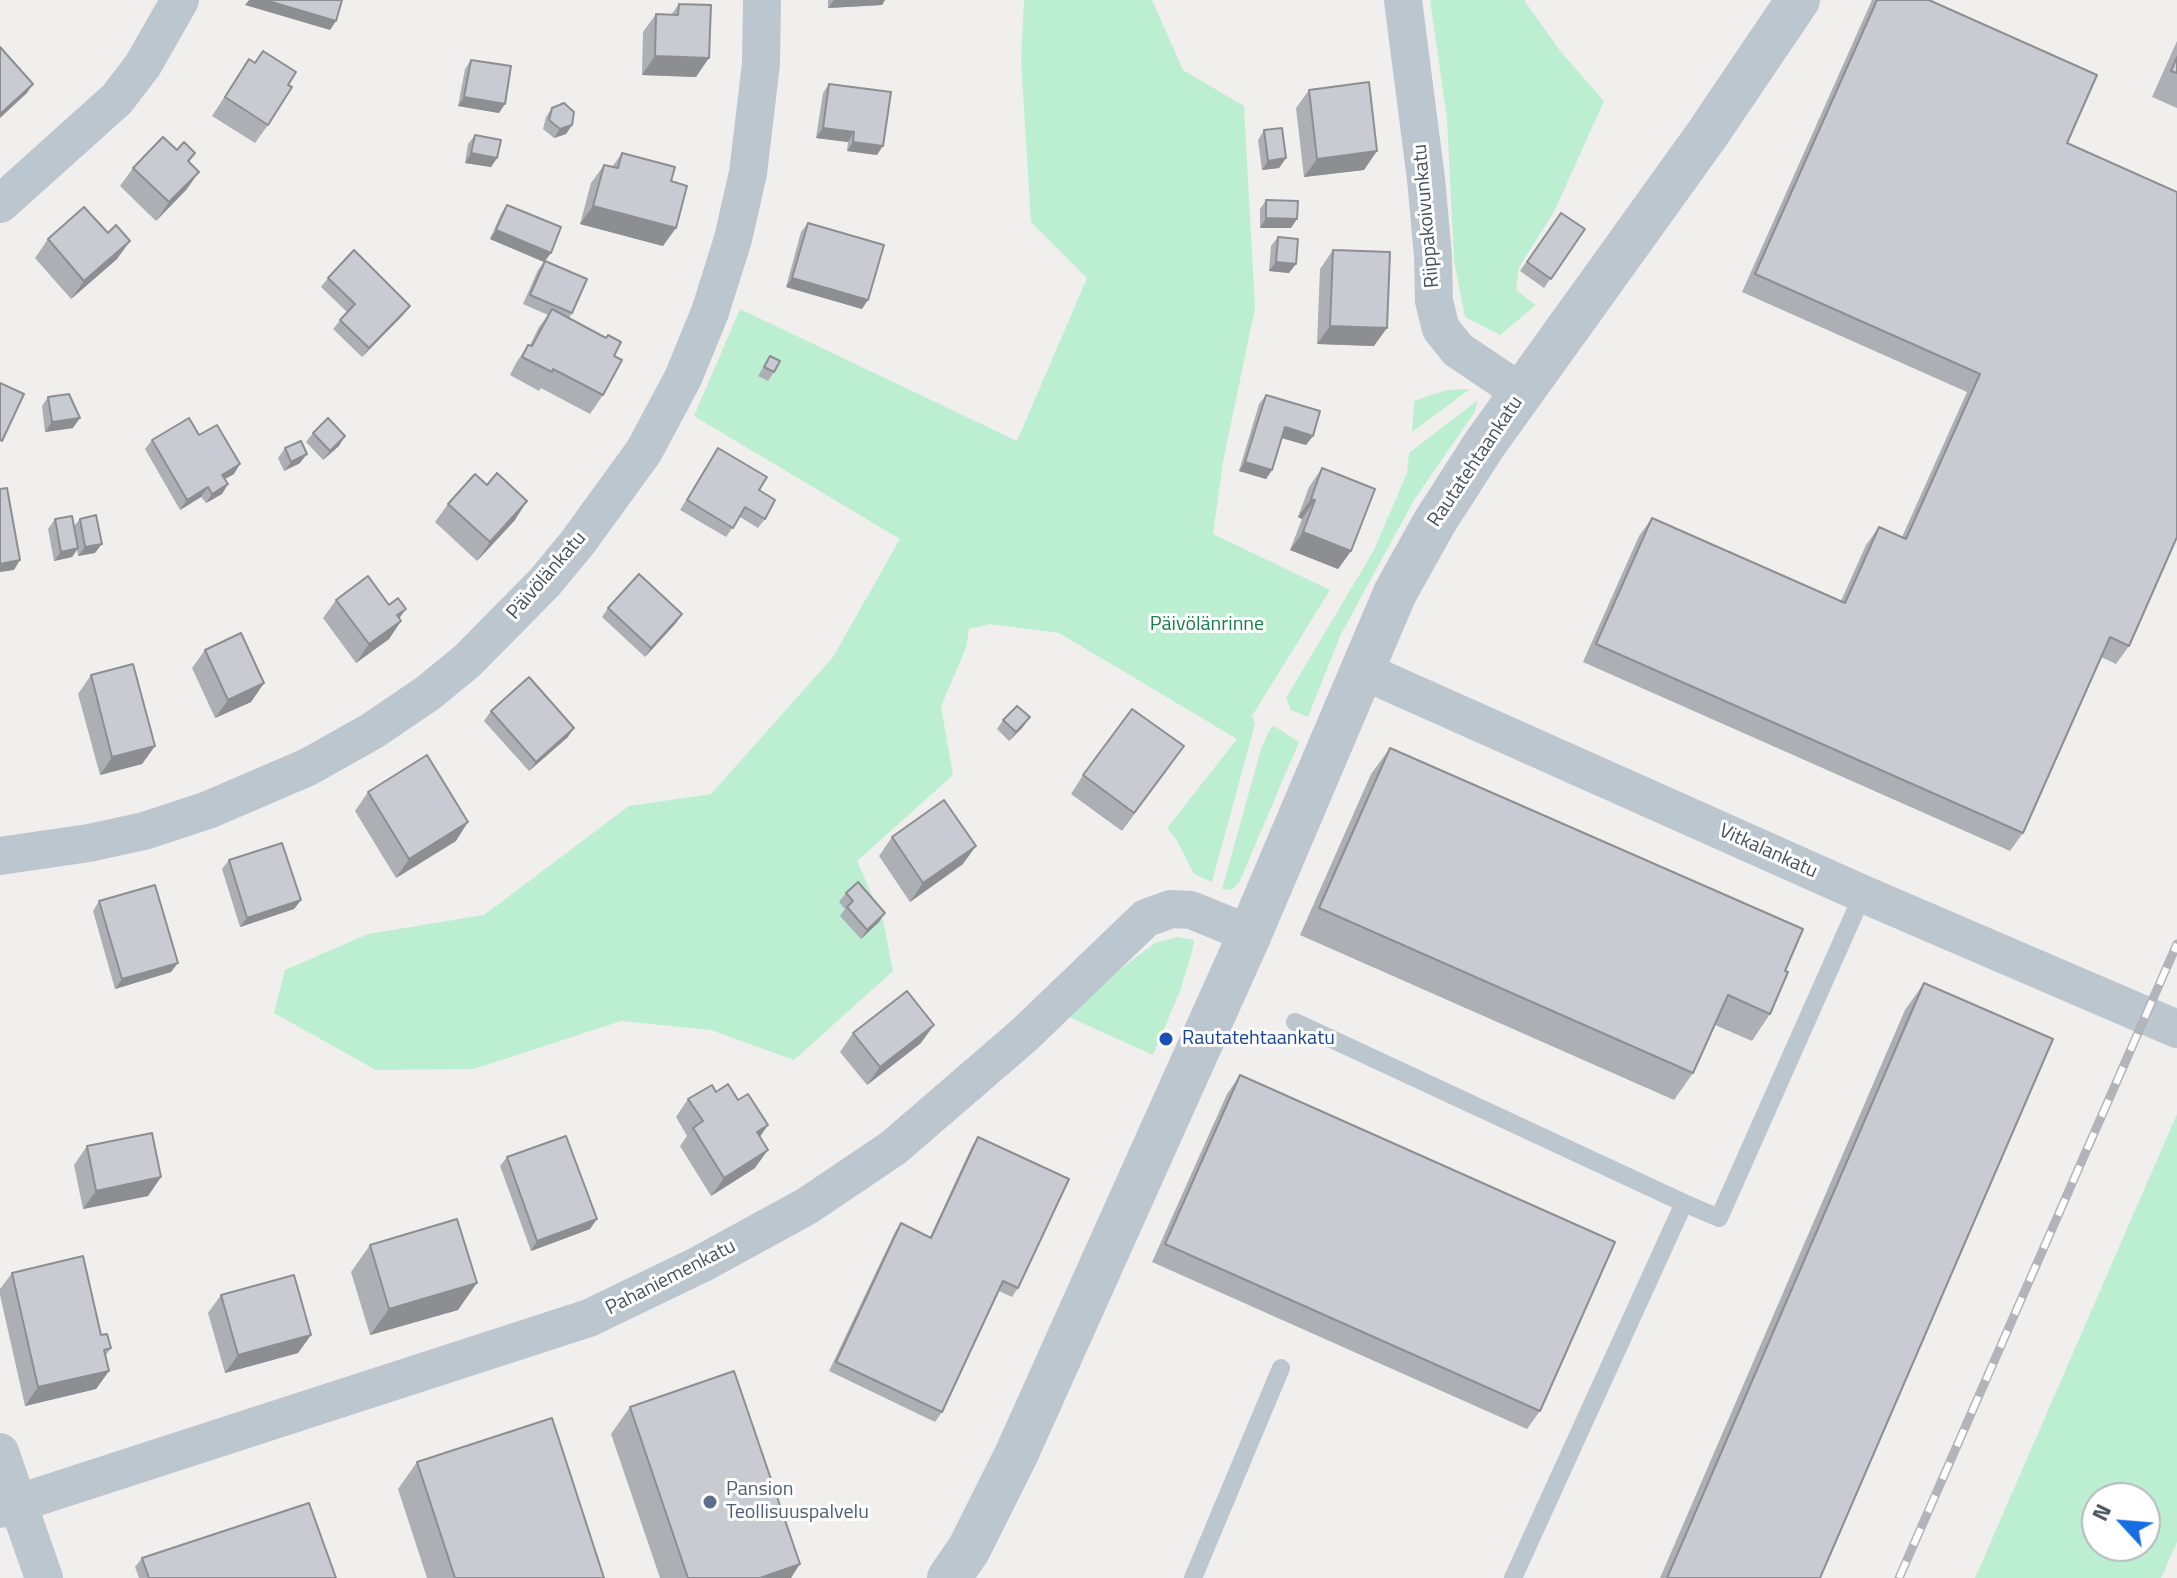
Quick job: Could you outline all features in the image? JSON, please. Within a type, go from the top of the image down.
[{"type":"street","points":[[0,204],[117,99],[143,65],[180,0]]},
{"type":"street","name":"Päivölänkatu","points":[[0,856],[89,843],[144,831],[208,810],[308,767],[372,731],[428,693],[467,661],[545,582],[644,451],[683,378],[710,312],[733,239],[748,173],[761,64],[762,0]]},
{"type":"street","name":"Riippakoivunkatu","points":[[1403,0],[1426,179],[1434,301],[1441,329],[1458,350],[1522,393]]},
{"type":"street","name":"Rautatehtaankatu","points":[[957,1576],[1016,1455],[1250,934],[1395,593],[1434,523],[1484,445],[1706,136],[1798,0]]},
{"type":"street","name":"Vitkalankatu","points":[[1361,670],[1863,894],[2177,1029]]},
{"type":"street","name":"Pahaniemenkatu","points":[[9,1506],[589,1318],[701,1264],[794,1214],[893,1148],[1023,1036],[1146,918],[1171,909],[1191,910],[1250,934]]},
{"type":"street","points":[[0,1452],[9,1506],[44,1578]]},
{"type":"lane","points":[[1295,1022],[1719,1218],[1863,894]]},
{"type":"lane","points":[[1513,1578],[1684,1203]]},
{"type":"lane","points":[[1193,1578],[1281,1368]]},
{"type":"green space","name":"Päivölänrinne","points":[[1024,0],[1152,0],[1183,70],[1244,106],[1255,308],[1223,462],[1213,534],[1330,590],[1252,716],[1255,724],[1212,882],[1194,874],[1167,828],[1237,739],[1059,633],[990,624],[969,629],[966,648],[941,706],[953,775],[857,861],[883,920],[893,971],[794,1060],[711,1030],[621,1021],[474,1069],[376,1070],[274,1013],[285,970],[368,934],[484,915],[629,806],[711,794],[833,657],[900,539],[694,416],[740,309],[1017,441],[1087,278],[1031,222],[1021,60]]},
{"type":"green space","points":[[1430,0],[1524,0],[1561,52],[1604,101],[1554,212],[1519,267],[1516,290],[1536,305],[1500,335],[1465,317],[1454,260],[1447,119]]},
{"type":"green space","points":[[1470,389],[1412,432],[1414,401],[1447,390]]},
{"type":"green space","points":[[1478,400],[1474,413],[1414,500],[1341,634],[1308,717],[1291,710],[1286,698],[1374,550],[1407,473],[1409,453]]},
{"type":"green space","points":[[1274,726],[1299,742],[1239,883],[1231,890],[1222,889],[1261,749]]},
{"type":"green space","points":[[1177,937],[1194,940],[1192,952],[1180,991],[1153,1055],[1069,1017],[1119,970],[1155,943]]},
{"type":"green space","points":[[2177,1114],[2177,1542],[2161,1578],[1975,1578]]},
{"type":"building","points":[[265,0],[342,0],[336,21]]},
{"type":"building","points":[[1877,0],[1929,0],[2097,75],[2067,143],[2177,192],[2177,537],[2129,646],[2110,637],[2023,833],[1596,644],[1652,518],[1845,603],[1879,527],[1906,539],[1980,374],[1755,274]]},
{"type":"building","points":[[679,4],[711,5],[709,58],[655,56],[656,14],[678,15]]},
{"type":"building","points":[[0,47],[33,84],[0,114]]},
{"type":"building","points":[[263,51],[296,72],[288,85],[292,87],[268,125],[225,97],[249,59],[255,63]]},
{"type":"building","points":[[2177,57],[2177,73],[2171,71]]},
{"type":"building","points":[[471,60],[511,66],[505,104],[464,97]]},
{"type":"building","points":[[1369,82],[1377,151],[1317,159],[1309,90]]},
{"type":"building","points":[[829,84],[891,92],[883,146],[853,142],[854,132],[823,128]]},
{"type":"building","points":[[564,103],[574,112],[572,125],[560,129],[549,120],[552,108]]},
{"type":"building","points":[[1282,128],[1286,158],[1268,161],[1264,130]]},
{"type":"building","points":[[475,135],[501,140],[497,158],[471,153]]},
{"type":"building","points":[[163,137],[177,150],[184,142],[195,153],[188,161],[199,172],[169,202],[133,168]]},
{"type":"building","points":[[622,153],[675,167],[671,181],[687,186],[676,228],[593,206],[604,165],[618,168]]},
{"type":"building","points":[[1266,200],[1298,201],[1297,219],[1266,218]]},
{"type":"building","points":[[507,205],[561,227],[551,253],[496,230]]},
{"type":"building","points":[[84,207],[108,233],[116,225],[130,241],[84,281],[48,239]]},
{"type":"building","points":[[1561,213],[1585,229],[1551,279],[1527,262]]},
{"type":"building","points":[[808,223],[884,245],[868,300],[792,278]]},
{"type":"building","points":[[1278,237],[1298,239],[1296,264],[1276,262]]},
{"type":"building","points":[[354,250],[410,306],[369,348],[340,320],[355,304],[328,278]]},
{"type":"building","points":[[1333,250],[1390,252],[1387,328],[1330,326]]},
{"type":"building","points":[[545,261],[587,279],[572,313],[530,295]]},
{"type":"building","points":[[552,309],[606,338],[608,335],[621,342],[614,356],[622,360],[603,395],[522,357],[528,345],[532,346]]},
{"type":"building","points":[[770,356],[780,361],[774,372],[764,367]]},
{"type":"building","points":[[0,383],[24,394],[2,441],[0,440]]},
{"type":"building","points":[[69,394],[80,418],[52,422],[48,397]]},
{"type":"building","points":[[1266,395],[1320,411],[1313,436],[1285,427],[1272,470],[1245,462]]},
{"type":"building","points":[[189,418],[199,435],[217,425],[240,464],[222,475],[228,484],[212,494],[208,487],[187,500],[152,440]]},
{"type":"building","points":[[328,418],[345,436],[330,451],[313,433]]},
{"type":"building","points":[[301,441],[307,454],[291,462],[285,448]]},
{"type":"building","points":[[718,448],[767,477],[759,490],[775,500],[765,519],[745,507],[733,528],[687,500]]},
{"type":"building","points":[[1322,468],[1375,489],[1351,551],[1303,532]]},
{"type":"building","points":[[497,473],[527,501],[490,542],[448,504],[475,474],[487,485]]},
{"type":"building","points":[[7,488],[20,560],[0,564],[0,489]]},
{"type":"building","points":[[96,515],[102,544],[85,547],[80,519]]},
{"type":"building","points":[[72,516],[78,548],[61,552],[55,519]]},
{"type":"building","points":[[639,574],[682,614],[651,648],[608,608]]},
{"type":"building","points":[[368,576],[389,605],[398,598],[406,609],[397,615],[401,621],[369,644],[336,600]]},
{"type":"building","points":[[241,633],[264,683],[228,700],[205,650]]},
{"type":"building","points":[[133,664],[155,746],[112,757],[91,675]]},
{"type":"building","points":[[529,677],[574,728],[536,762],[491,711]]},
{"type":"building","points":[[1017,706],[1030,717],[1016,732],[1003,720]]},
{"type":"building","points":[[1132,709],[1184,746],[1134,813],[1083,775]]},
{"type":"building","points":[[1390,748],[1803,929],[1770,1014],[1728,995],[1693,1073],[1319,908]]},
{"type":"building","points":[[427,755],[468,822],[409,859],[368,792]]},
{"type":"building","points":[[944,800],[976,846],[923,883],[892,837]]},
{"type":"building","points":[[282,843],[301,900],[247,918],[229,860]]},
{"type":"building","points":[[858,882],[885,913],[867,930],[847,907],[853,901],[846,893]]},
{"type":"building","points":[[155,885],[178,963],[122,979],[99,901]]},
{"type":"building","points":[[1924,983],[2053,1039],[1820,1578],[1667,1578]]},
{"type":"building","points":[[907,991],[934,1025],[880,1067],[853,1033]]},
{"type":"building","points":[[1240,1075],[1615,1242],[1540,1411],[1165,1244]]},
{"type":"building","points":[[728,1084],[738,1100],[748,1094],[768,1125],[757,1132],[768,1150],[724,1178],[693,1128],[703,1121],[688,1099],[712,1085],[716,1092]]},
{"type":"building","points":[[152,1133],[161,1177],[96,1191],[87,1146]]},
{"type":"building","points":[[566,1136],[597,1219],[537,1241],[507,1157]]},
{"type":"building","points":[[978,1137],[1069,1179],[1018,1288],[1003,1281],[942,1412],[836,1362],[901,1223],[931,1238]]},
{"type":"building","points":[[457,1219],[477,1283],[389,1309],[370,1245]]},
{"type":"building","points":[[83,1256],[101,1335],[107,1334],[111,1348],[104,1350],[109,1371],[38,1387],[12,1273]]},
{"type":"building","points":[[294,1275],[311,1335],[238,1355],[221,1295]]},
{"type":"building","points":[[734,1371],[800,1564],[760,1578],[688,1578],[630,1407]]},
{"type":"building","points":[[552,1418],[604,1578],[455,1578],[417,1462]]},
{"type":"building","points":[[309,1503],[336,1578],[149,1578],[142,1558]]},
{"type":"railway","points":[[1899,1578],[2177,944]]},
{"type":"place","name":"Rautatehtaankatu","points":[[1166,1039]]},
{"type":"place","name":"Pansion Teollisuuspalvelu","points":[[710,1502]]}]
